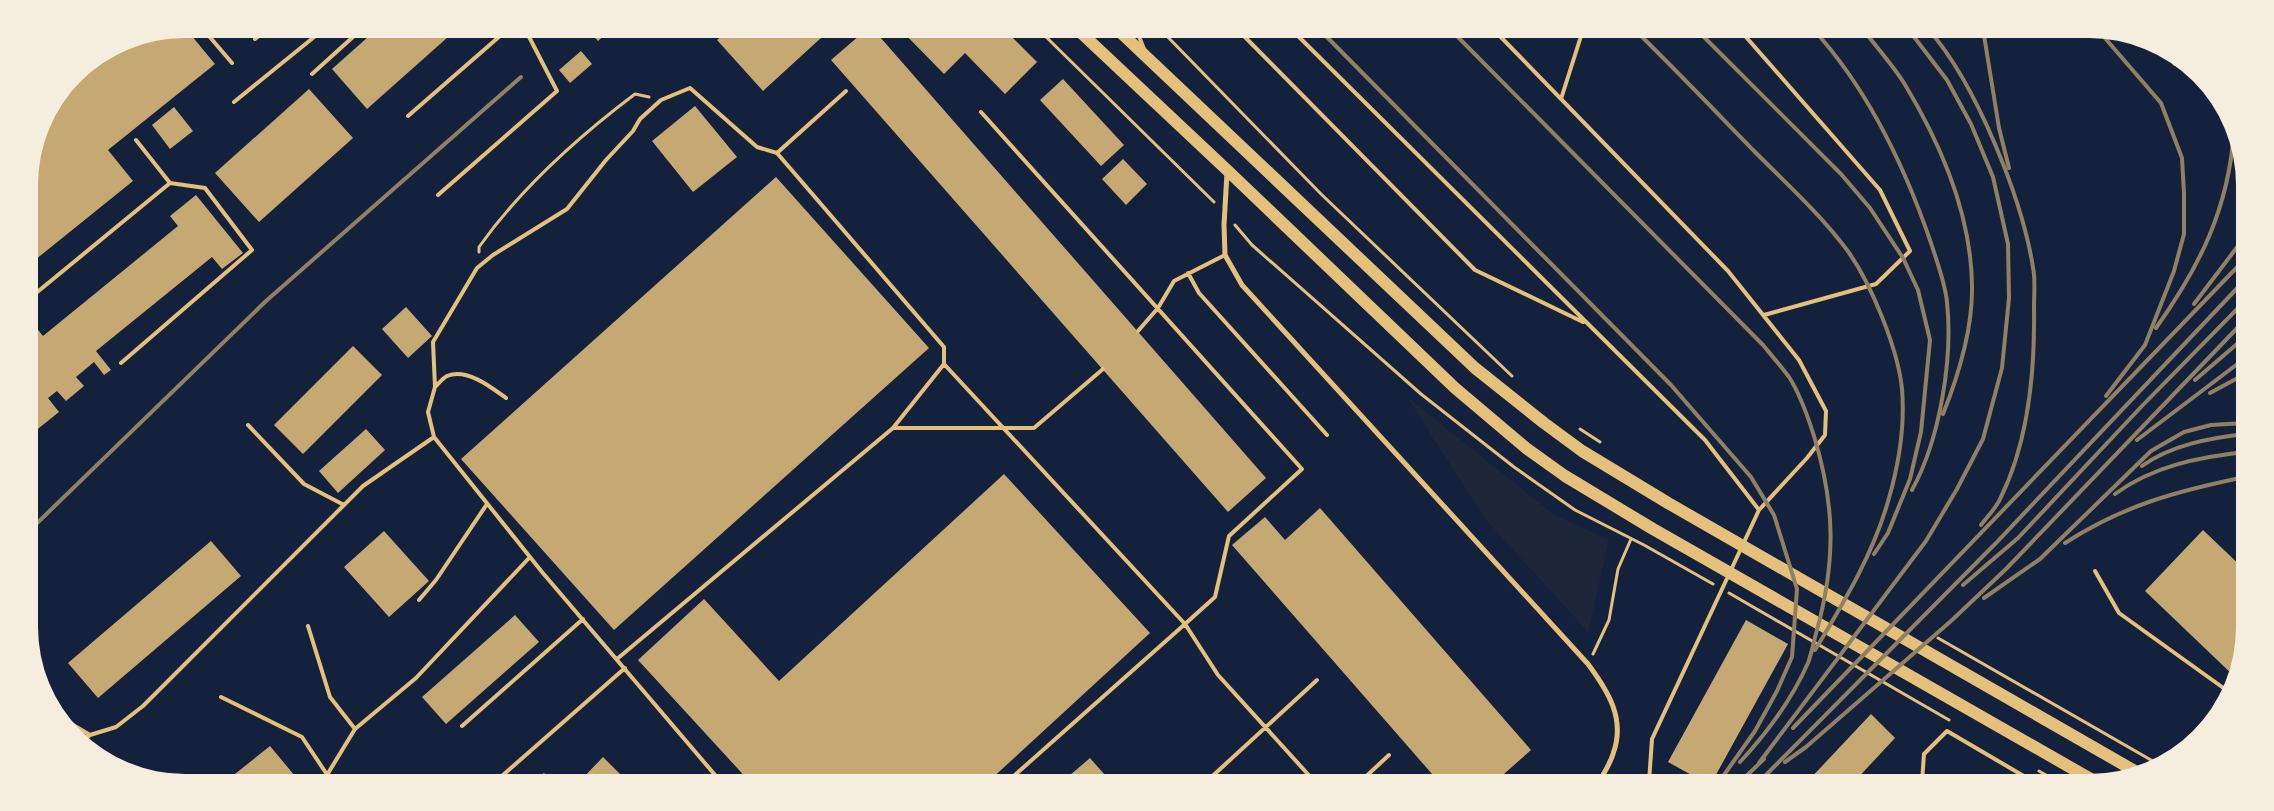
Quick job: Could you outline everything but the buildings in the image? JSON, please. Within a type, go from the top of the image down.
[{"type":"main road","points":[[1087,38],[1455,388],[1492,421],[1565,476],[1653,529],[2080,773]]},
{"type":"main road","points":[[1127,38],[1475,368],[1511,398],[1575,445],[1668,503],[2129,767]]},
{"type":"street","points":[[1227,170],[1224,225],[1225,255],[1242,285],[1588,664],[1608,692],[1618,724],[1614,753],[1604,773]]},
{"type":"lane","points":[[210,38],[232,64]]},
{"type":"lane","points":[[234,102],[313,38]]},
{"type":"lane","points":[[312,74],[352,38]]},
{"type":"lane","points":[[408,116],[498,38]]},
{"type":"lane","points":[[438,195],[557,91],[530,38]]},
{"type":"lane","points":[[1140,38],[1148,58]]},
{"type":"lane","points":[[1245,38],[1475,270],[1588,324]]},
{"type":"lane","points":[[1300,38],[1705,440],[1759,510]]},
{"type":"lane","points":[[1502,38],[1728,271],[1799,360],[1826,411],[1825,435],[1807,458],[1759,510],[1652,739],[1650,773]]},
{"type":"lane","points":[[1561,99],[1580,38]]},
{"type":"lane","points":[[1746,38],[1880,190],[1910,251],[1876,284],[1764,315]]},
{"type":"lane","points":[[617,659],[893,428],[944,364],[944,347],[777,153],[757,147],[690,88],[661,100],[640,119],[633,131],[606,160],[567,209],[492,255],[478,268],[434,342],[435,387],[428,412],[434,437],[530,557],[714,774]]},
{"type":"lane","points":[[777,153],[846,91]]},
{"type":"lane","points":[[980,112],[1302,468],[1229,536],[1215,597],[1017,774]]},
{"type":"lane","points":[[121,363],[252,250],[204,188],[170,183],[136,140]]},
{"type":"lane","points":[[38,291],[170,183]]},
{"type":"lane","points":[[1138,331],[1158,308],[1174,281],[1225,255]]},
{"type":"lane","points":[[1188,273],[1199,293],[1326,435]]},
{"type":"lane","points":[[944,364],[1185,624],[1218,675],[1307,773]]},
{"type":"lane","points":[[893,428],[1034,428],[1103,369]]},
{"type":"lane","points":[[435,387],[447,376],[466,375],[488,385],[506,398]]},
{"type":"lane","points":[[248,426],[304,484],[344,505]]},
{"type":"lane","points":[[83,732],[90,736],[116,727],[143,706],[363,486],[434,437]]},
{"type":"lane","points":[[419,600],[436,580],[487,504]]},
{"type":"lane","points":[[328,774],[355,729],[416,678],[530,557]]},
{"type":"lane","points":[[2095,571],[2119,613],[2223,687]]},
{"type":"lane","points":[[462,726],[582,619]]},
{"type":"lane","points":[[308,626],[330,697],[355,729]]},
{"type":"lane","points":[[504,774],[625,668]]},
{"type":"lane","points":[[1215,773],[1317,680]]},
{"type":"lane","points":[[221,698],[302,737],[326,774]]},
{"type":"lane","points":[[1923,773],[1924,754],[1947,731],[2019,773]]},
{"type":"lane","points":[[1370,773],[1390,755]]},
{"type":"path","points":[[1047,38],[1226,214],[1252,245],[1422,394],[1514,467],[1567,504],[1644,545],[1955,723]]},
{"type":"path","points":[[1169,38],[1321,194],[1514,378]]},
{"type":"path","points":[[478,268],[479,246],[495,224],[549,167],[635,94],[661,100]]},
{"type":"path","points":[[1574,424],[1606,446]]},
{"type":"path","points":[[1588,664],[1609,620],[1618,569],[1631,539]]},
{"type":"path","points":[[2032,767],[2042,773]]},
{"type":"shaded area","points":[[1407,397],[1553,514],[1609,540],[1588,632],[1486,520]]},
{"type":"railway","points":[[1328,38],[1671,385],[1751,477],[1774,515],[1797,589],[1792,657],[1777,691],[1755,731],[1725,773]]},
{"type":"railway","points":[[1459,38],[1763,345],[1789,377],[1803,406],[1814,436],[1826,486],[1830,533],[1828,580],[1808,663],[1802,676],[1778,715],[1740,762]]},
{"type":"railway","points":[[1643,38],[1837,237],[1856,264],[1874,298],[1895,355],[1902,389],[1903,416],[1896,471],[1889,498],[1867,558],[1815,650]]},
{"type":"railway","points":[[1705,38],[1841,174],[1870,208],[1903,258],[1918,290],[1930,340],[1921,432],[1910,479],[1888,533],[1874,554]]},
{"type":"railway","points":[[1821,38],[1833,52],[1868,103],[1897,158],[1921,214],[1944,287],[1948,324],[1946,373],[1937,423],[1922,470],[1912,490]]},
{"type":"railway","points":[[1870,38],[1904,83],[1930,130],[1952,180],[1966,232],[1972,285],[1970,318],[1964,351],[1943,414]]},
{"type":"railway","points":[[1759,763],[1926,541],[1957,489],[1983,439],[2002,368],[2009,298],[2008,244],[1993,177],[1971,124],[1947,80],[1915,38]]},
{"type":"railway","points":[[1935,38],[1963,80],[1980,111],[1995,145],[2020,213],[2029,245],[2034,274],[2033,356],[2024,429],[2018,452],[2001,497],[1995,508],[1981,525]]},
{"type":"railway","points":[[1984,38],[1999,128],[2009,168]]},
{"type":"railway","points":[[2105,39],[2161,103],[2182,158],[2184,193],[2184,234],[2174,271],[2145,345],[2106,396]]},
{"type":"railway","points":[[38,522],[266,301],[521,77]]},
{"type":"railway","points":[[2156,328],[2186,282],[2210,235],[2226,185],[2232,151]]},
{"type":"railway","points":[[2194,304],[2236,249]]},
{"type":"railway","points":[[1793,728],[2236,268]]},
{"type":"railway","points":[[1768,773],[1995,544],[2236,289]]},
{"type":"railway","points":[[1963,585],[2018,538],[2141,407],[2236,310]]},
{"type":"railway","points":[[1785,762],[1806,747],[1951,621],[2006,569],[2236,329]]},
{"type":"railway","points":[[2195,380],[2236,345]]},
{"type":"railway","points":[[2137,440],[2236,365]]},
{"type":"railway","points":[[2210,393],[2236,379]]},
{"type":"railway","points":[[1984,598],[2040,559],[2151,451],[2184,432],[2211,425],[2236,424]]},
{"type":"railway","points":[[2142,466],[2178,448],[2205,440],[2236,435]]},
{"type":"railway","points":[[2115,494],[2145,476],[2177,464],[2236,453]]},
{"type":"railway","points":[[2065,543],[2130,509],[2174,494],[2236,479]]},
{"type":"railway","points":[[1749,773],[1764,759]]}]
